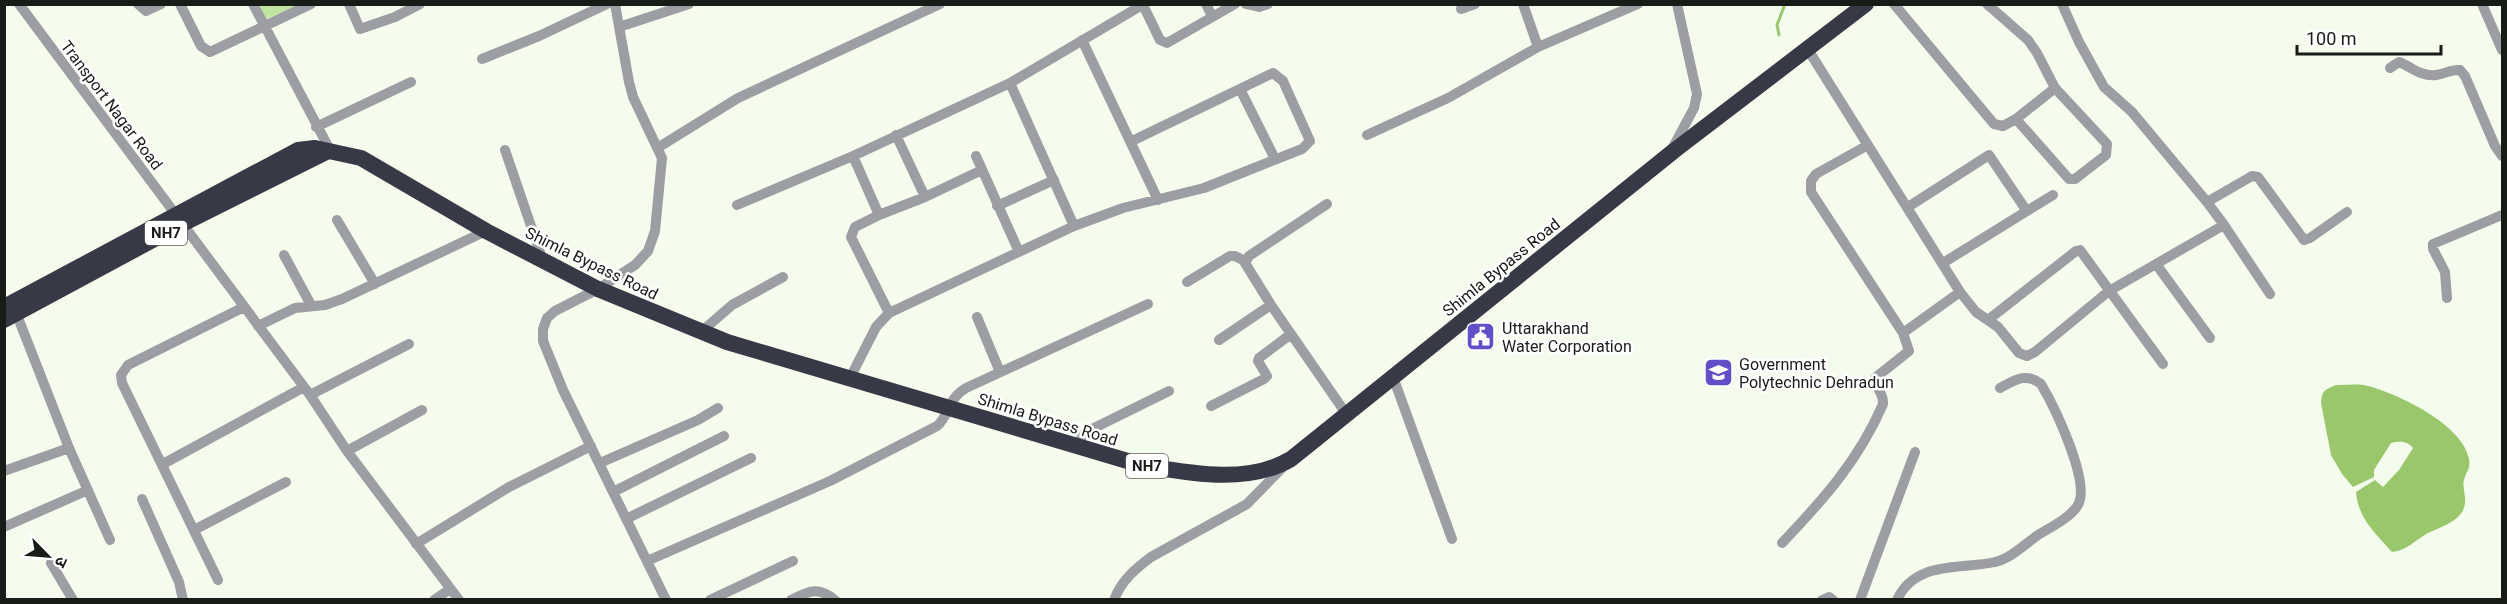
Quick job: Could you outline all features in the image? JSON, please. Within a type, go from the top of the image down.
[{"type":"highway","name":"Shimla Bypass Road","points":[[330,150],[361,158],[486,231],[598,289],[727,342],[1141,465],[1175,471],[1224,475],[1255,472],[1291,459],[1667,156],[1866,4]]},
{"type":"highway","name":"NH7","points":[[9,311],[178,220],[330,150]]},
{"type":"street","name":"Transport Nagar Road","points":[[19,4],[307,391],[347,451],[459,600]]},
{"type":"street","points":[[138,4],[146,11],[161,4]]},
{"type":"street","points":[[180,4],[201,46],[207,51],[212,51],[264,28],[307,5]]},
{"type":"street","points":[[253,4],[330,150]]},
{"type":"street","points":[[349,4],[360,29],[395,17],[420,4]]},
{"type":"street","points":[[482,59],[607,4]]},
{"type":"street","points":[[615,4],[624,66],[633,97],[659,147],[662,171],[651,243],[635,265],[598,289],[555,311],[547,318],[543,329],[543,341],[547,355],[666,600]]},
{"type":"street","points":[[619,27],[689,4]]},
{"type":"street","points":[[1206,4],[1212,16]]},
{"type":"street","points":[[736,205],[853,156],[1031,73],[1143,5],[1160,40],[1164,43],[1235,4]]},
{"type":"street","points":[[1246,4],[1255,7],[1268,4]]},
{"type":"street","points":[[1461,9],[1475,4]]},
{"type":"street","points":[[1523,4],[1538,47]]},
{"type":"street","points":[[1366,135],[1448,98],[1538,47],[1638,4]]},
{"type":"street","points":[[1667,156],[1694,108],[1697,94],[1677,4]]},
{"type":"street","points":[[1894,4],[1994,124],[2003,126],[2016,119],[2055,88]]},
{"type":"street","points":[[1987,4],[2028,40],[2055,88],[2107,144],[2106,154],[2075,179],[2069,179],[2016,119]]},
{"type":"street","points":[[2062,4],[2079,42],[2104,87],[2132,112],[2207,202],[2270,294]]},
{"type":"street","points":[[2482,4],[2502,50]]},
{"type":"street","points":[[659,147],[738,98],[936,5]]},
{"type":"street","points":[[1082,40],[1132,141],[1158,200]]},
{"type":"street","points":[[1807,48],[1960,292],[1976,312],[1998,327],[2019,353],[2027,356],[2109,291],[2224,225]]},
{"type":"street","points":[[2390,68],[2399,62],[2429,75],[2460,70],[2465,76],[2495,146],[2502,156]]},
{"type":"street","points":[[850,378],[876,327],[889,313],[1074,226],[1124,208],[1204,189],[1302,149],[1310,141],[1283,81],[1273,73],[1132,141]]},
{"type":"street","points":[[316,127],[411,82]]},
{"type":"street","points":[[1010,83],[1074,226]]},
{"type":"street","points":[[1240,89],[1275,159]]},
{"type":"street","points":[[896,135],[925,196]]},
{"type":"street","points":[[1782,543],[1827,496],[1857,454],[1883,404],[1883,395],[1876,386],[1875,378],[1910,351],[1903,333],[1809,187],[1816,174],[1868,145]]},
{"type":"street","points":[[505,150],[543,261]]},
{"type":"street","points":[[1908,207],[1989,155],[2026,210]]},
{"type":"street","points":[[853,156],[879,215]]},
{"type":"street","points":[[976,156],[1019,252]]},
{"type":"street","points":[[889,313],[851,237],[855,227],[982,170]]},
{"type":"street","points":[[2207,202],[2252,176],[2258,177],[2304,240],[2347,212]]},
{"type":"street","points":[[997,206],[1054,180]]},
{"type":"street","points":[[1943,263],[2053,195]]},
{"type":"street","points":[[1245,261],[1249,256],[1327,204]]},
{"type":"street","points":[[2447,298],[2445,272],[2433,249],[2433,244],[2502,215]]},
{"type":"street","points":[[337,220],[375,284]]},
{"type":"street","points":[[258,326],[295,308],[311,305],[325,306],[486,231]]},
{"type":"street","points":[[1988,320],[2078,250],[2082,252],[2163,364]]},
{"type":"street","points":[[284,255],[311,305]]},
{"type":"street","points":[[1188,282],[1230,256],[1245,261],[1271,305],[1347,415]]},
{"type":"street","points":[[2156,264],[2210,338]]},
{"type":"street","points":[[701,332],[732,305],[783,277]]},
{"type":"street","points":[[1903,333],[1960,292]]},
{"type":"street","points":[[647,561],[830,480],[937,426],[942,421],[947,406],[961,391],[1148,304]]},
{"type":"street","points":[[1219,340],[1271,305]]},
{"type":"street","points":[[218,580],[122,383],[122,371],[128,364],[244,307]]},
{"type":"street","points":[[9,311],[110,540]]},
{"type":"street","points":[[977,317],[1000,372]]},
{"type":"street","points":[[1211,406],[1264,379],[1267,376],[1258,361],[1259,358],[1291,334]]},
{"type":"street","points":[[163,464],[307,391],[410,344]]},
{"type":"street","points":[[1393,377],[1452,539]]},
{"type":"street","points":[[1897,600],[1908,584],[1930,571],[1999,561],[2065,517],[2079,502],[2082,484],[2078,466],[2041,384],[2030,377],[2018,379],[2000,388]]},
{"type":"street","points":[[1075,447],[1086,432],[1169,391]]},
{"type":"street","points":[[600,463],[698,420],[718,408]]},
{"type":"street","points":[[347,451],[423,410]]},
{"type":"street","points":[[614,492],[724,436]]},
{"type":"street","points":[[416,544],[509,487],[591,446]]},
{"type":"street","points":[[4,471],[69,448]]},
{"type":"street","points":[[1860,600],[1915,452]]},
{"type":"street","points":[[626,519],[752,458]]},
{"type":"street","points":[[1114,600],[1124,580],[1138,567],[1151,557],[1247,504],[1291,459]]},
{"type":"street","points":[[194,530],[286,482]]},
{"type":"street","points":[[4,527],[88,490]]},
{"type":"street","points":[[142,499],[179,582],[183,600]]},
{"type":"street","points":[[710,600],[792,561]]},
{"type":"street","points":[[51,563],[73,600]]},
{"type":"street","points":[[434,600],[450,588]]},
{"type":"street","points":[[791,600],[813,590],[826,592],[835,600]]},
{"type":"street","points":[[1822,600],[1829,597],[1833,600]]},
{"type":"shaded area","points":[[256,5],[300,5],[264,20]]},
{"type":"shaded area","points":[[2336,385],[2364,385],[2393,395],[2426,412],[2454,434],[2464,446],[2469,459],[2464,482],[2464,509],[2461,514],[2407,547],[2392,552],[2368,525],[2360,510],[2356,492],[2375,480],[2383,487],[2399,470],[2413,448],[2403,442],[2391,443],[2374,470],[2374,477],[2353,487],[2331,455],[2321,403],[2325,391]]},
{"type":"waterway","points":[[1779,35],[1777,25],[1785,4]]},
{"type":"place","name":"Uttarakhand Water Corporation","points":[[1481,337]]},
{"type":"place","name":"Government Polytechnic Dehradun","points":[[1718,373]]}]
